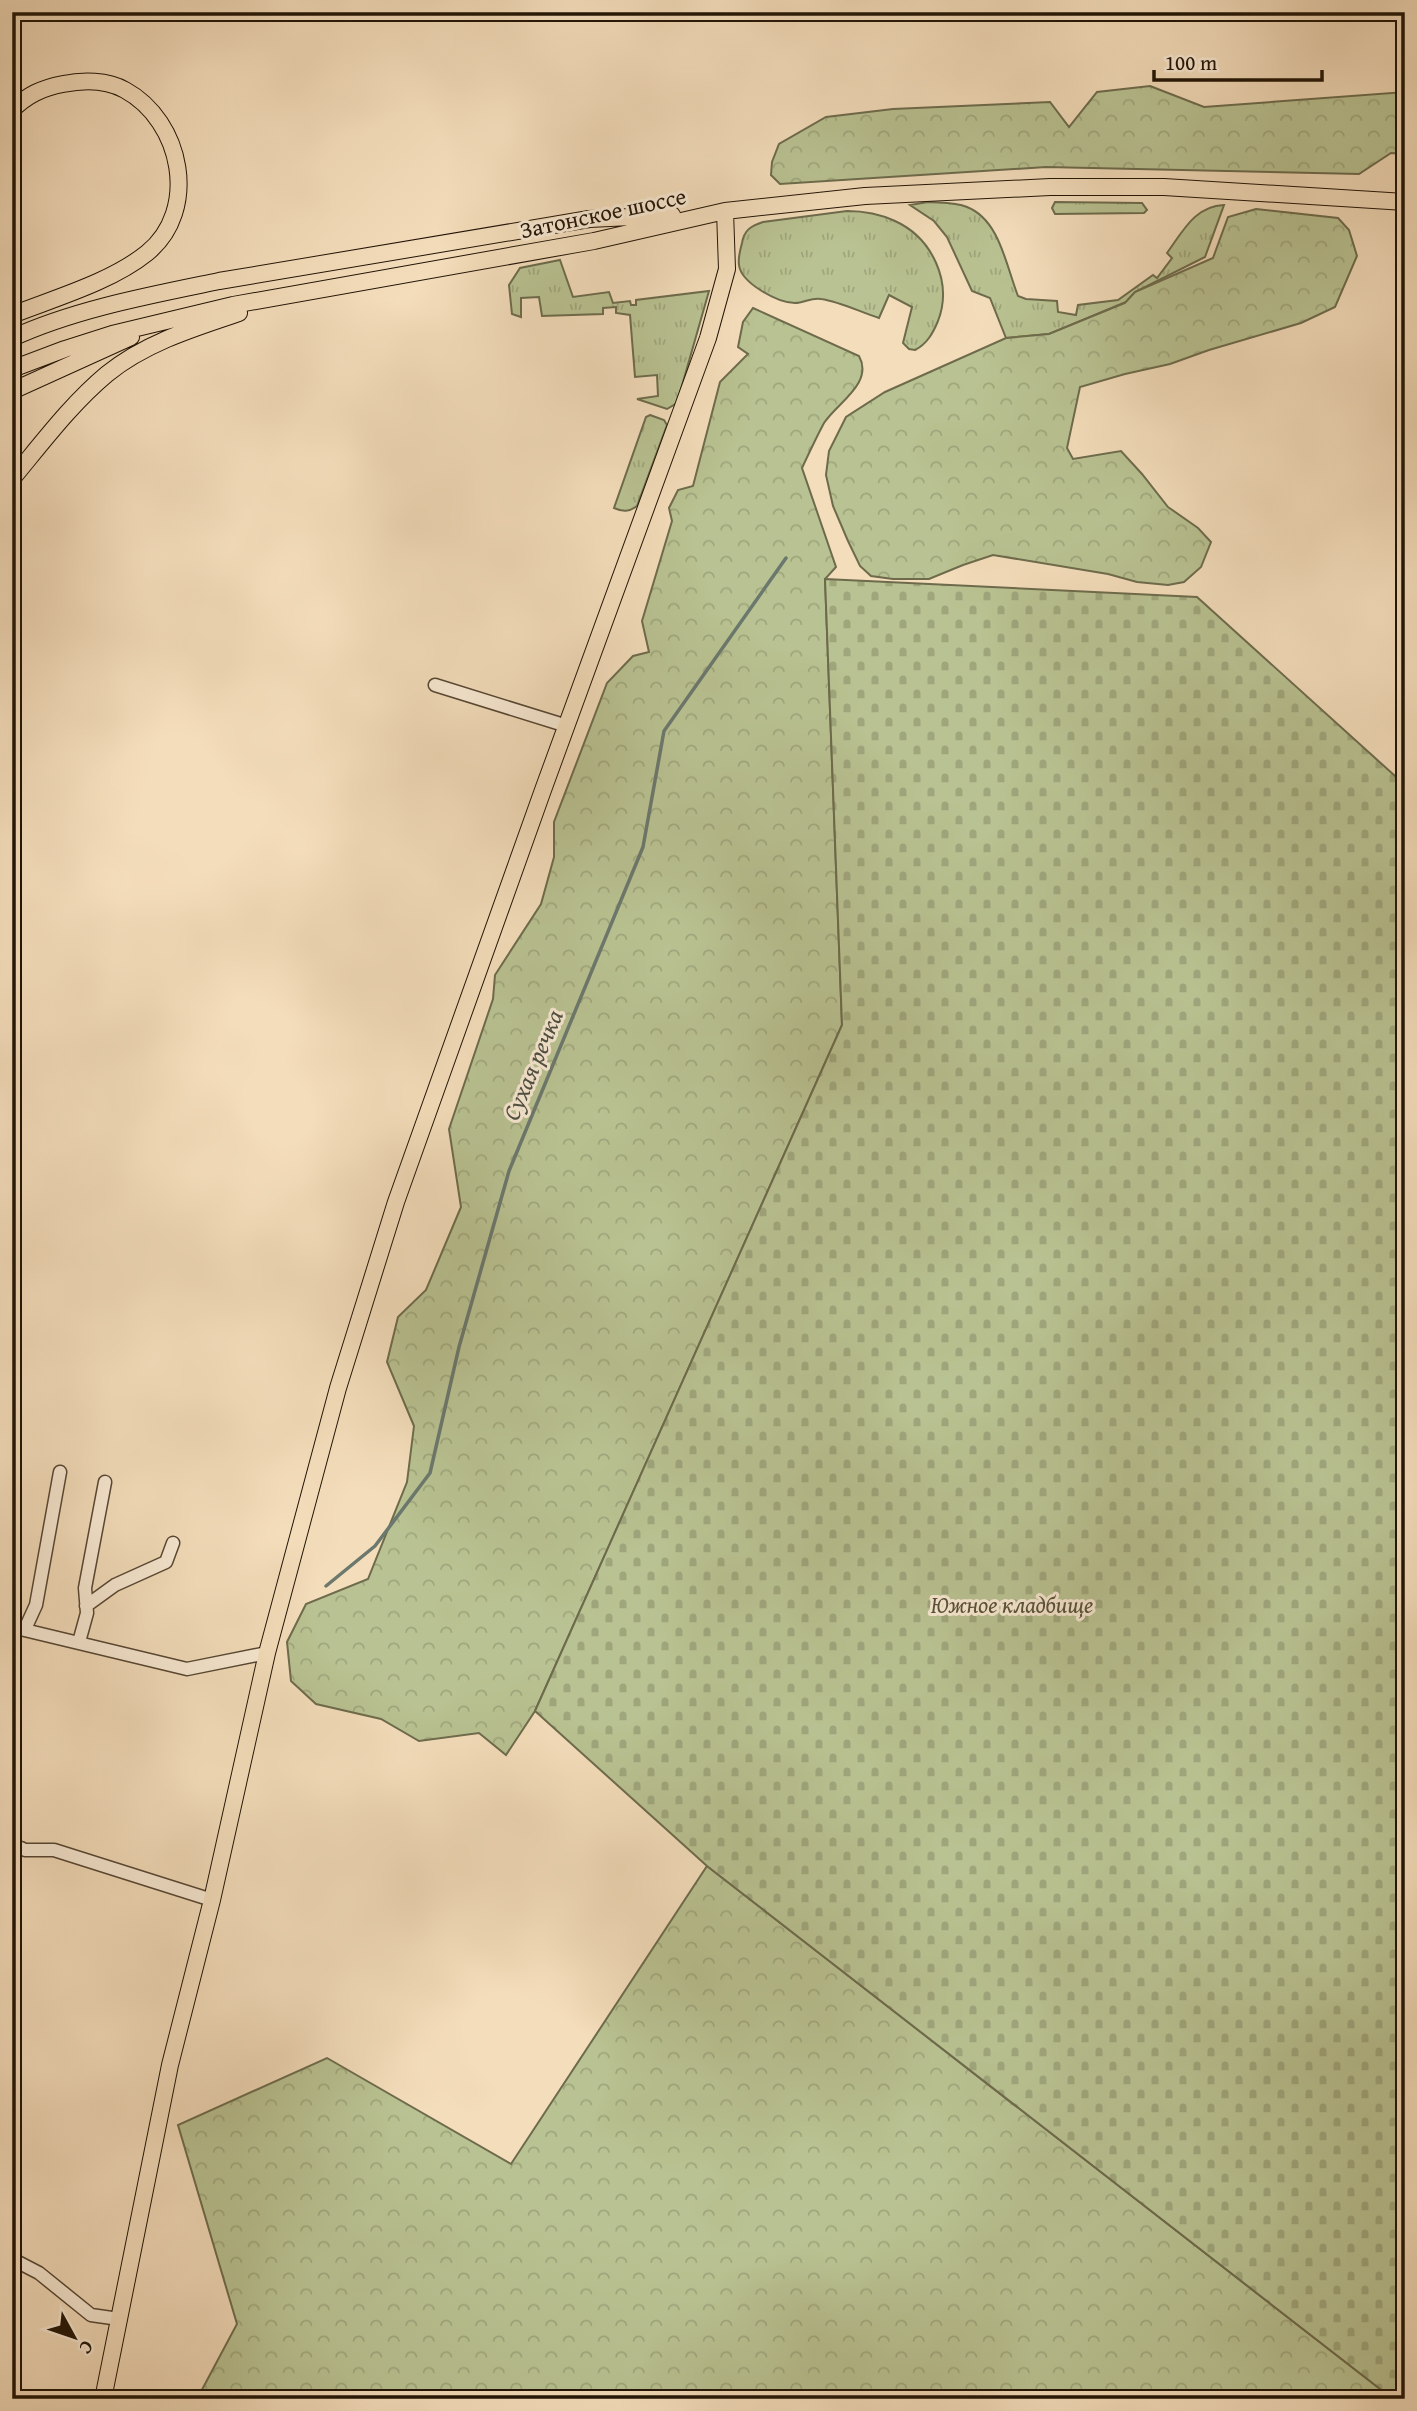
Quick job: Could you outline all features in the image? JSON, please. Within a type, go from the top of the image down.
[{"type":"main road","points":[[12,110],[26,96],[49,86],[78,81],[104,83],[123,89],[141,100],[162,126],[175,153],[180,185],[177,209],[164,234],[148,252],[116,273],[12,315]]},
{"type":"main road","points":[[103,2399],[170,2066],[212,1900],[267,1653],[338,1388],[396,1202],[716,313],[728,258],[719,212],[865,195],[1050,187],[1164,187],[1405,202]]},
{"type":"main road","name":"Затонское шоссе","points":[[12,369],[65,349],[173,319],[303,291],[594,241],[719,212]]},
{"type":"main road","name":"Затонское шоссе","points":[[12,338],[70,317],[219,281],[589,219],[719,212]]},
{"type":"main road","points":[[12,479],[74,405],[120,365],[174,335],[303,291]]},
{"type":"main road","points":[[12,391],[173,319]]},
{"type":"street","points":[[435,685],[567,726]]},
{"type":"street","points":[[60,1472],[36,1605],[19,1628],[187,1669],[267,1653]]},
{"type":"street","points":[[79,1642],[87,1613],[85,1588],[105,1482]]},
{"type":"street","points":[[86,1606],[116,1585],[166,1563],[173,1544]]},
{"type":"street","points":[[12,1854],[21,1848],[54,1850],[212,1900]]},
{"type":"street","points":[[12,2259],[39,2273],[91,2315],[119,2319]]},
{"type":"green space","points":[[1150,86],[1204,107],[1405,92],[1405,154],[1391,153],[1359,174],[1046,167],[780,184],[771,175],[772,162],[779,144],[826,117],[893,109],[1050,102],[1069,127],[1097,92]]},
{"type":"green space","points":[[928,202],[958,204],[978,213],[987,222],[1000,245],[1018,296],[1057,301],[1058,312],[1076,315],[1078,305],[1118,300],[1153,275],[1157,278],[1172,258],[1167,253],[1184,228],[1205,210],[1224,205],[1205,257],[1135,292],[1126,302],[1049,334],[1006,338],[990,298],[972,291],[947,237],[934,221],[910,205]]},
{"type":"green space","points":[[1055,202],[1142,203],[1147,210],[1144,213],[1055,214],[1052,208]]},
{"type":"green space","points":[[1256,209],[1338,218],[1349,230],[1357,256],[1335,307],[1301,323],[1170,364],[1080,387],[1067,448],[1073,459],[1121,451],[1168,507],[1198,528],[1211,542],[1201,567],[1184,582],[1168,585],[1137,582],[1108,574],[993,555],[929,579],[871,576],[860,566],[833,506],[826,475],[829,451],[846,417],[885,392],[1006,338],[1049,334],[1125,303],[1135,292],[1213,258],[1228,217]]},
{"type":"green space","points":[[847,211],[866,212],[895,221],[919,238],[936,263],[943,291],[942,306],[932,334],[915,350],[909,349],[903,343],[912,307],[889,295],[879,318],[821,299],[795,303],[779,300],[761,291],[741,272],[739,262],[744,235],[752,227],[763,222]]},
{"type":"green space","points":[[560,260],[573,297],[609,292],[613,303],[630,301],[631,305],[636,305],[636,300],[709,291],[677,403],[667,409],[637,399],[658,396],[657,375],[635,377],[630,315],[616,313],[616,307],[603,308],[603,314],[542,316],[539,297],[521,298],[521,317],[512,314],[509,285],[520,268]]},
{"type":"green space","points":[[753,308],[859,356],[862,366],[858,384],[824,423],[802,468],[836,567],[825,579],[842,1025],[535,1711],[506,1755],[479,1733],[419,1741],[381,1719],[316,1704],[291,1681],[287,1642],[306,1604],[368,1579],[407,1482],[414,1426],[387,1362],[398,1317],[426,1290],[461,1207],[449,1129],[493,999],[495,975],[541,904],[554,857],[554,822],[607,683],[633,656],[649,652],[642,621],[672,521],[669,508],[678,490],[693,486],[720,382],[748,354],[738,347],[743,322]]},
{"type":"green space","points":[[650,415],[664,420],[667,425],[637,506],[623,511],[614,508],[646,417]]},
{"type":"green space","name":"Южное кладбище","points":[[825,579],[1197,597],[1405,785],[1405,2399],[1393,2399],[707,1866],[535,1711],[842,1025]]},
{"type":"green space","points":[[707,1866],[1393,2399],[197,2399],[237,2324],[178,2125],[327,2058],[511,2164]]},
{"type":"waterway","name":"Сухая речка","points":[[326,1586],[375,1546],[430,1473],[459,1347],[509,1171],[643,847],[664,731],[786,558]]}]
